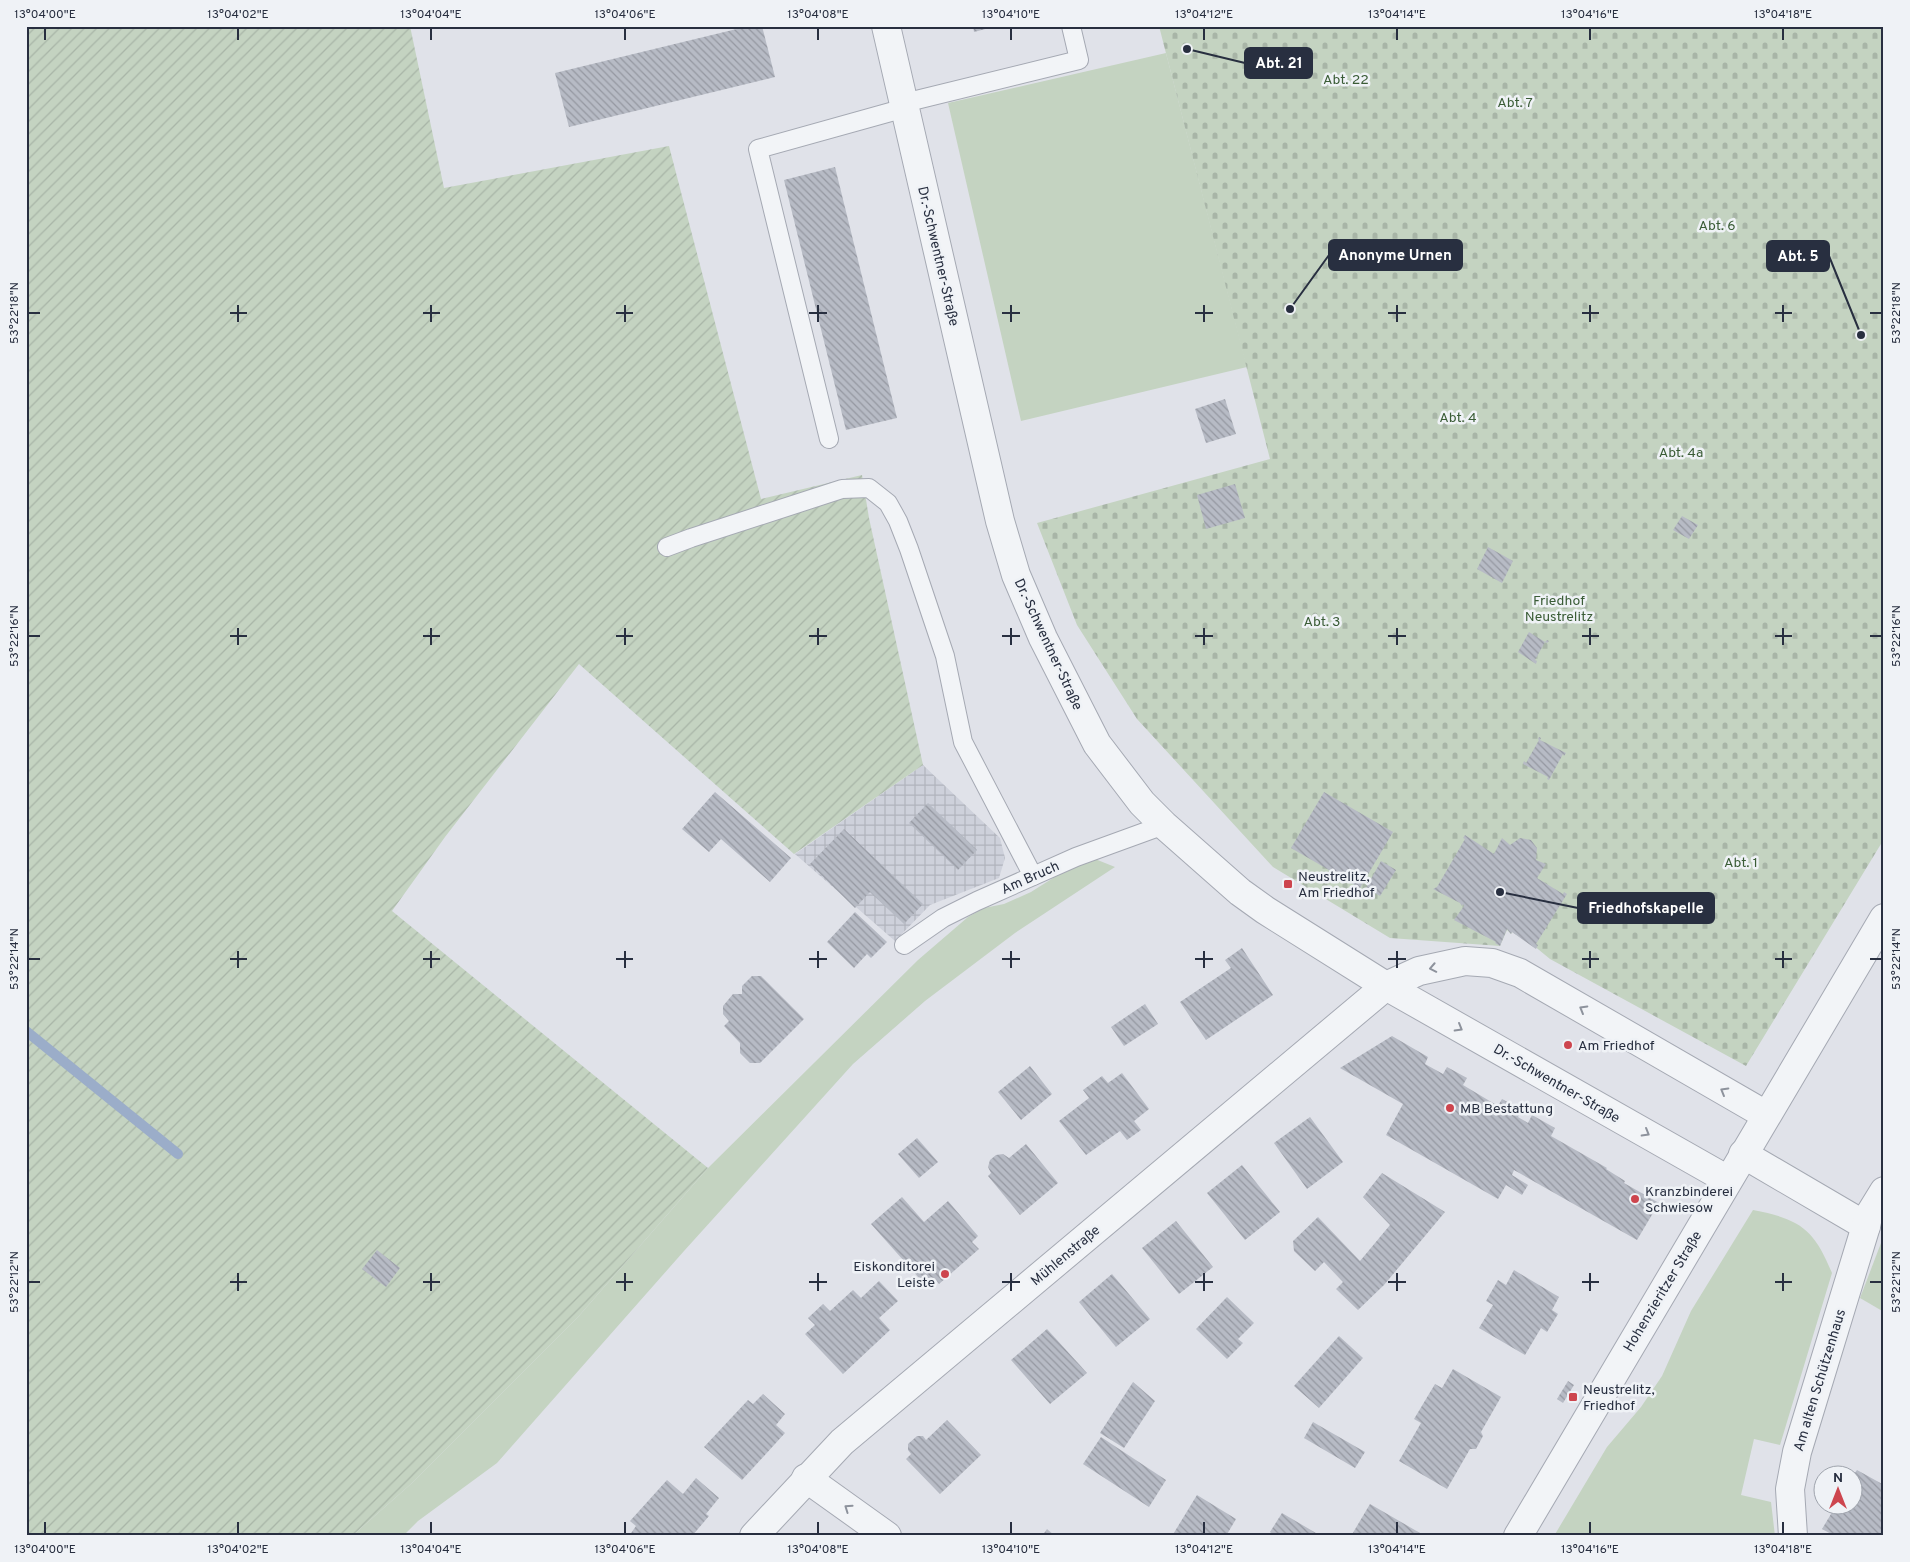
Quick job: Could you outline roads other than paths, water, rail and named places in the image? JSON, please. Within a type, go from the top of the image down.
[{"type":"street","name":"Dr.-Schwentner-Straße","points":[[886,26],[1000,521],[1016,575],[1043,638],[1097,744],[1142,803],[1164,825],[1240,892],[1265,910],[1386,986],[1728,1180]]},
{"type":"street","name":"Hohenzieritzer Straße","points":[[1518,1536],[1884,918]]},
{"type":"street","points":[[1386,986],[1419,971],[1465,961],[1492,963],[1529,978],[1766,1115]]},
{"type":"street","name":"Mühlenstraße","points":[[754,1536],[806,1478],[842,1442],[1386,986]]},
{"type":"street","points":[[1743,1154],[1866,1226]]},
{"type":"street","name":"Am alten Schützenhaus","points":[[1793,1536],[1790,1489],[1797,1452],[1868,1216],[1884,1191]]},
{"type":"street","points":[[806,1478],[887,1536]]},
{"type":"lane","points":[[829,439],[758,149],[904,106],[1078,60],[1070,26]]},
{"type":"lane","points":[[667,547],[700,534],[842,489],[869,488],[888,503],[898,521],[909,549],[945,656],[963,742],[1033,876]]},
{"type":"lane","name":"Am Bruch","points":[[904,945],[943,918],[1033,876],[1076,857],[1164,825]]},
{"type":"waterway","points":[[26,1031],[178,1154]]},
{"type":"place","name":"Abt. 21","points":[[1187,49]]},
{"type":"place","name":"Anonyme Urnen","points":[[1290,309]]},
{"type":"place","name":"Abt. 5","points":[[1861,335]]},
{"type":"place","name":"Neustrelitz, Am Friedhof","points":[[1288,884]]},
{"type":"place","name":"Friedhofskapelle","points":[[1500,892]]},
{"type":"place","name":"Am Friedhof","points":[[1568,1045]]},
{"type":"place","name":"MB Bestattung","points":[[1450,1108]]},
{"type":"place","name":"Kranzbinderei Schwiesow","points":[[1635,1199]]},
{"type":"place","name":"Eiskonditorei Leiste","points":[[945,1274]]},
{"type":"place","name":"Neustrelitz, Friedhof","points":[[1573,1397]]},
{"type":"park label","name":"Abt. 22","points":[[1346,79]]},
{"type":"park label","name":"Abt. 7","points":[[1515,102]]},
{"type":"park label","name":"Abt. 6","points":[[1717,225]]},
{"type":"park label","name":"Abt. 4","points":[[1458,417]]},
{"type":"park label","name":"Abt. 4a","points":[[1681,452]]},
{"type":"park label","name":"Friedhof Neustrelitz","points":[[1559,608]]},
{"type":"park label","name":"Abt. 3","points":[[1322,621]]},
{"type":"park label","name":"Abt. 1","points":[[1741,862]]}]
